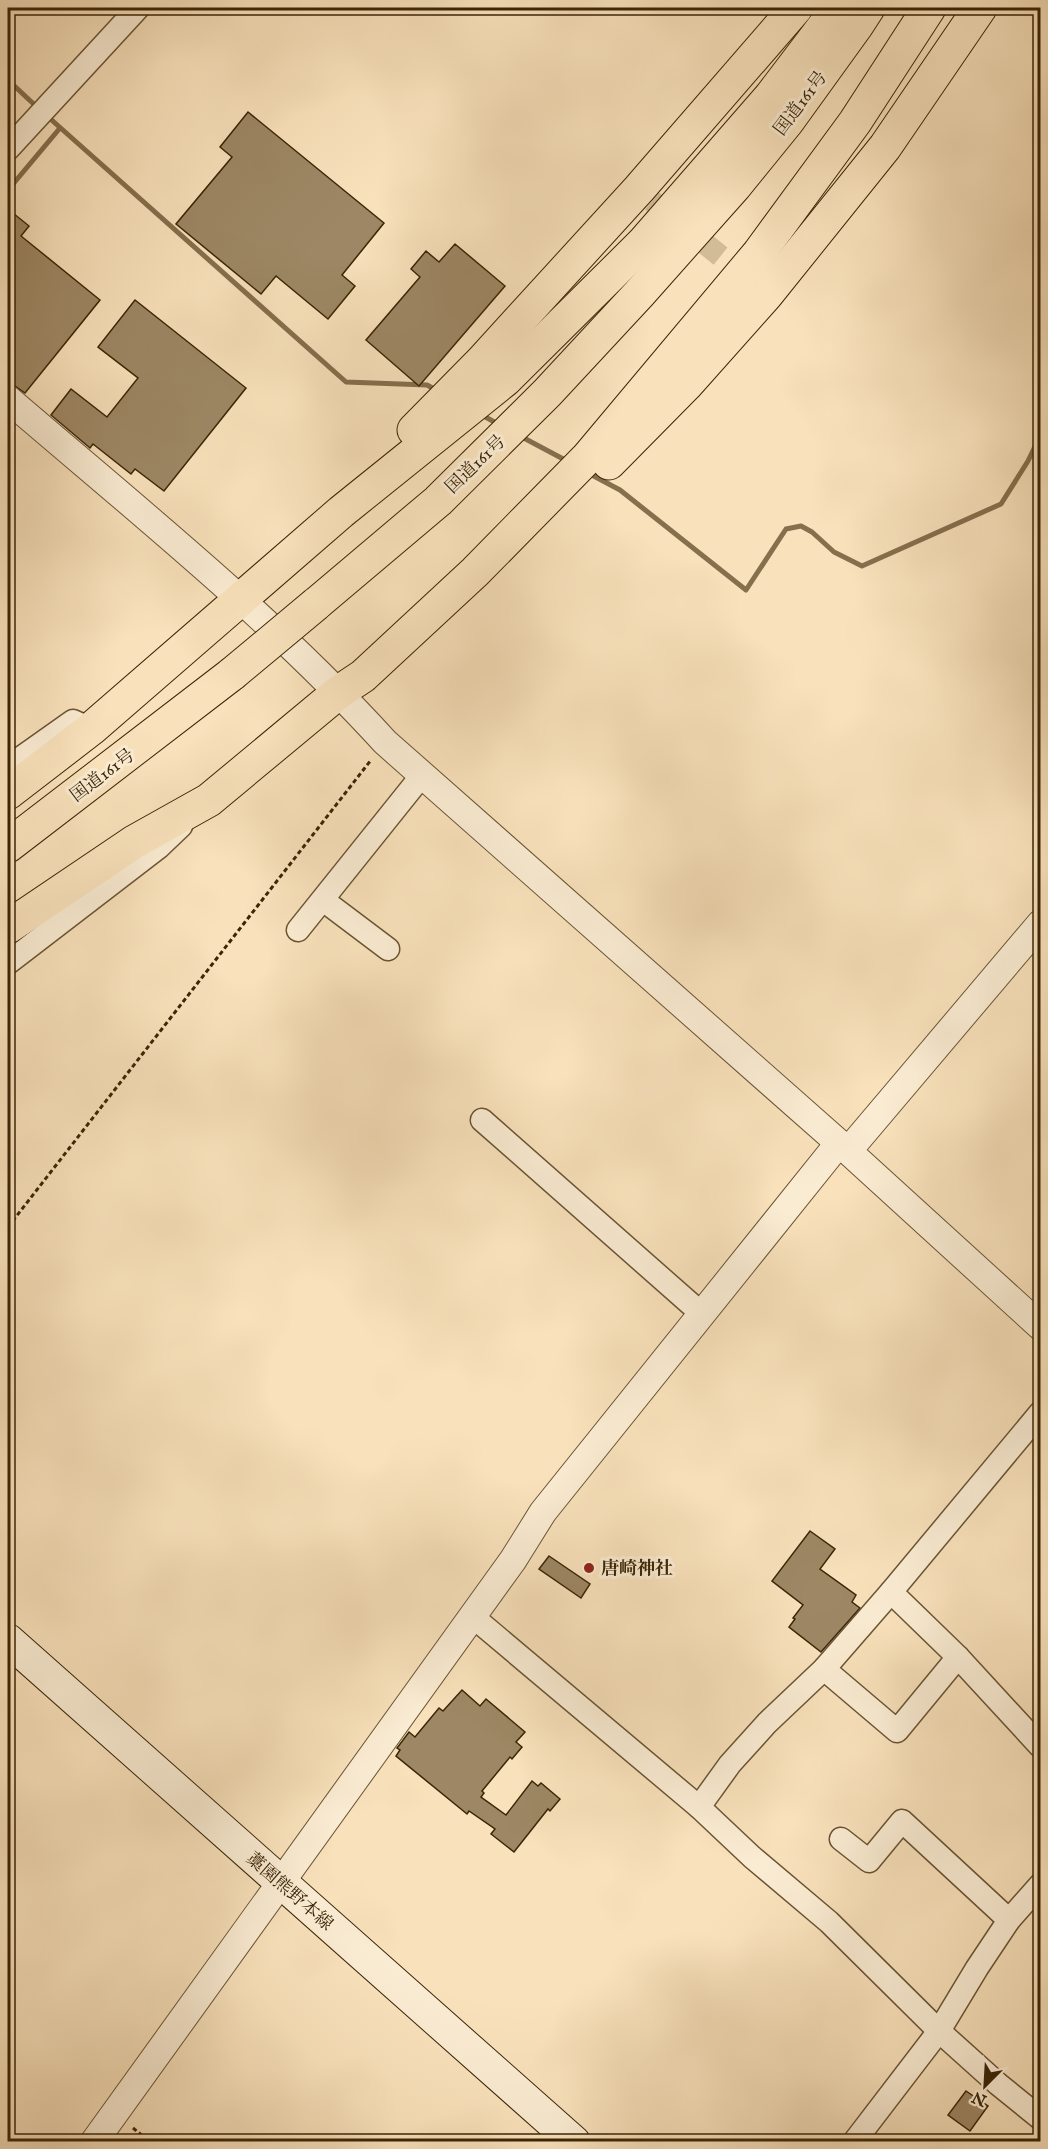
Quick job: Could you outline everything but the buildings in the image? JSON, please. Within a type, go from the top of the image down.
[{"type":"highway","points":[[8,793],[91,729],[241,599],[341,512],[459,402],[646,195],[796,8]]},
{"type":"highway","points":[[459,402],[505,380],[643,243],[771,96],[838,8]]},
{"type":"highway","name":"国道161号","points":[[8,846],[232,674],[438,501],[639,294],[735,186],[787,122],[868,8]]},
{"type":"highway","points":[[8,927],[134,842],[208,800],[339,692],[363,676],[475,572],[500,572],[588,470],[759,253],[855,122],[929,8]]},
{"type":"highway","points":[[588,470],[686,385],[756,285],[885,147],[980,8]]},
{"type":"main road","name":"藁園熊野本線","points":[[8,1640],[574,2142]]},
{"type":"street","points":[[8,149],[138,8]]},
{"type":"street","points":[[8,399],[241,599],[339,692],[385,742],[844,1147],[1041,1326]]},
{"type":"street","points":[[8,767],[73,721],[91,729]]},
{"type":"street","points":[[298,930],[423,774]]},
{"type":"street","points":[[8,963],[159,847],[208,800]]},
{"type":"street","points":[[323,900],[388,949]]},
{"type":"street","points":[[94,2142],[513,1560],[543,1512],[702,1314],[844,1147],[1041,924]]},
{"type":"street","points":[[482,1120],[702,1314]]},
{"type":"street","points":[[699,1807],[730,1764],[767,1723],[824,1669],[1041,1413]]},
{"type":"street","points":[[891,1592],[958,1657],[1041,1746]]},
{"type":"street","points":[[472,1616],[699,1807],[752,1857],[829,1922],[939,2031],[1041,2118]]},
{"type":"street","points":[[824,1669],[897,1731],[958,1657]]},
{"type":"street","points":[[841,1839],[869,1861],[902,1821],[1009,1920]]},
{"type":"street","points":[[854,2142],[939,2031],[1009,1920],[1041,1885]]},
{"type":"path","points":[[8,1227],[385,742]]},
{"type":"waterway","points":[[8,80],[39,109]]},
{"type":"waterway","points":[[46,115],[346,382],[427,385],[438,391]]},
{"type":"waterway","points":[[8,190],[60,128]]},
{"type":"waterway","points":[[480,414],[498,424]]},
{"type":"waterway","points":[[520,436],[567,461]]},
{"type":"waterway","points":[[588,473],[620,490],[746,590],[786,529],[801,526],[812,532],[834,552],[862,566],[1001,504],[1028,461],[1040,436]]},
{"type":"tunnel","points":[[652,201],[744,275]]},
{"type":"place","name":"唐崎神社","points":[[589,1568]]}]
